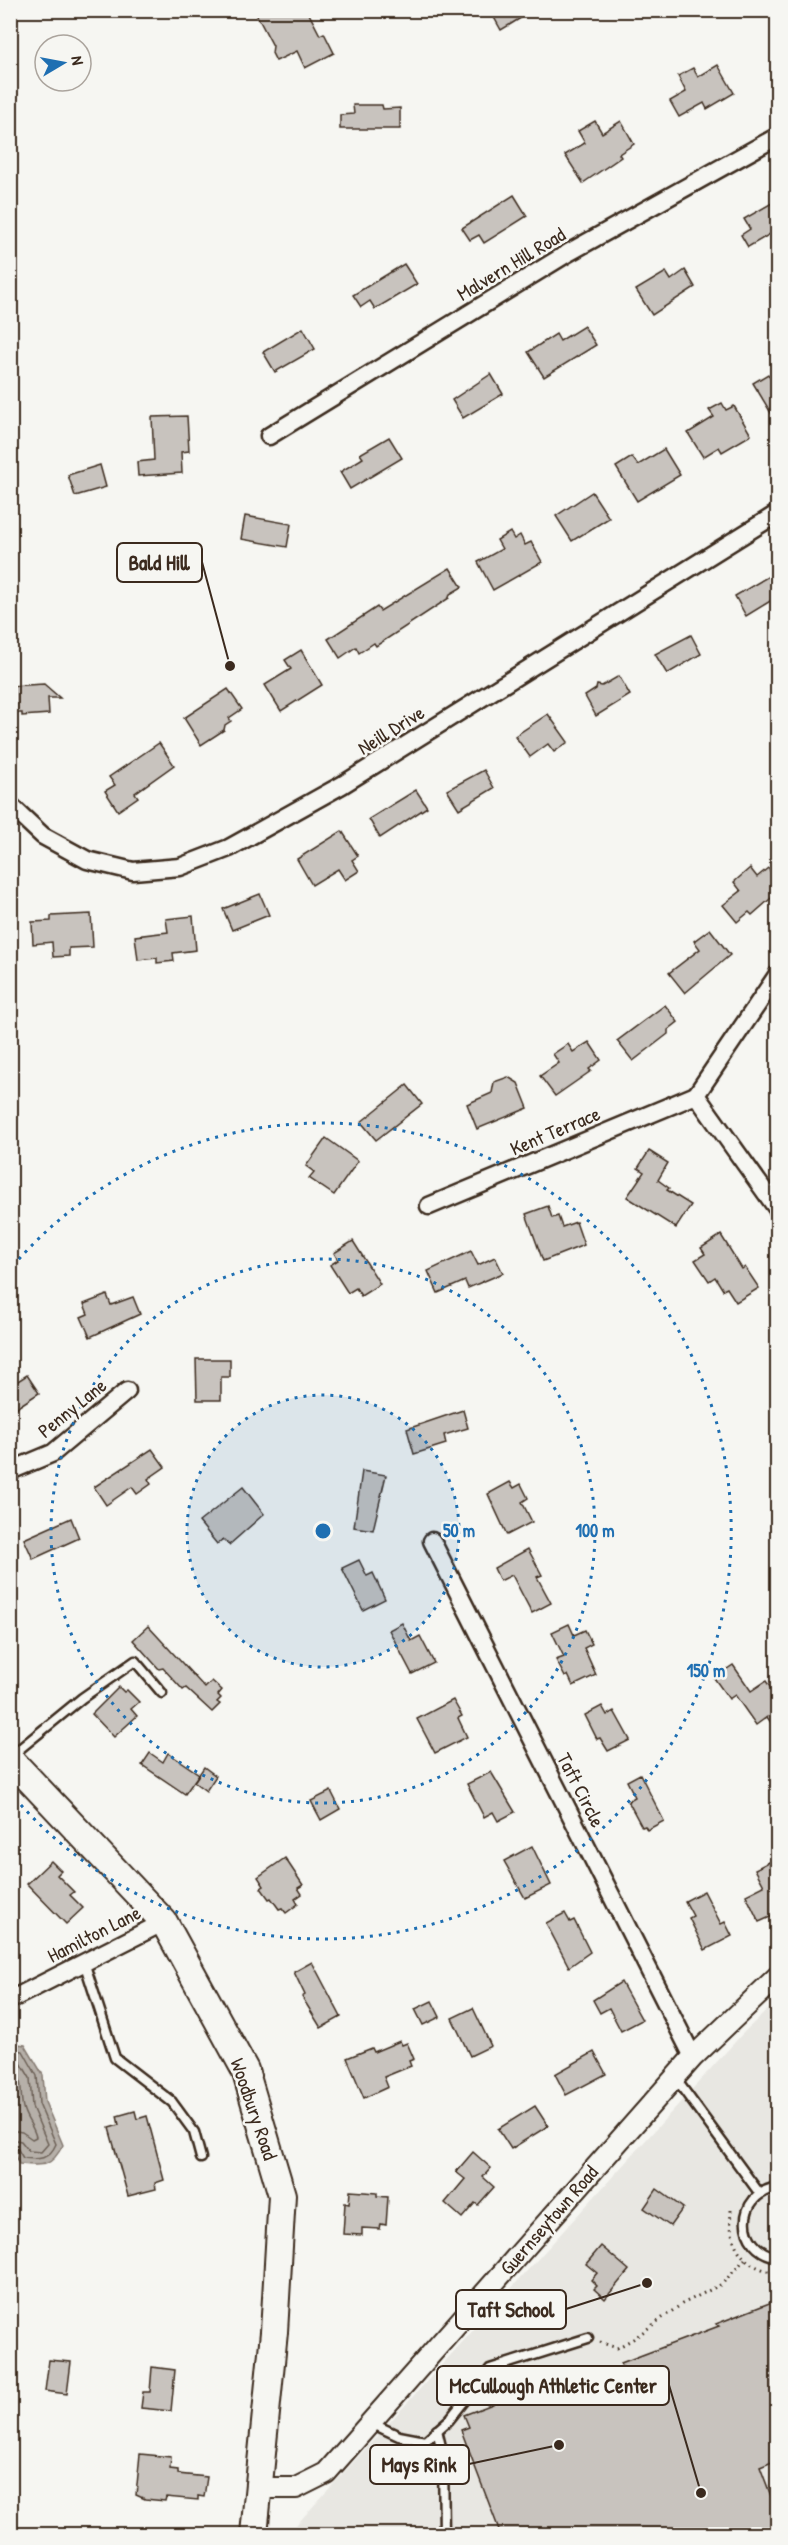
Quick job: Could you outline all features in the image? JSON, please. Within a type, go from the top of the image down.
[{"type":"main road","name":"Woodbury Road","points":[[10,1758],[164,1922],[245,2070],[282,2195],[274,2332],[254,2535]]},
{"type":"street","name":"Malvern Hill Road","points":[[269,436],[568,253],[777,136]]},
{"type":"street","name":"Neill Drive","points":[[10,805],[43,836],[87,860],[133,871],[180,867],[229,848],[342,785],[777,513]]},
{"type":"street","points":[[777,974],[696,1095],[777,1210]]},
{"type":"street","name":"Kent Terrace","points":[[429,1206],[696,1095]]},
{"type":"street","name":"Penny Lane","points":[[10,1471],[53,1453],[127,1391]]},
{"type":"street","name":"Taft Circle","points":[[432,1541],[693,2057]]},
{"type":"street","name":"Hamilton Lane","points":[[10,2000],[164,1922]]},
{"type":"street","name":"Guernseytown Road","points":[[260,2488],[296,2488],[326,2473],[693,2057],[777,1976]]},
{"type":"lane","points":[[10,1758],[82,1698],[135,1661],[162,1692]]},
{"type":"lane","points":[[84,1962],[116,2058],[172,2102],[194,2132],[201,2158]]},
{"type":"lane","points":[[675,2078],[760,2193]]},
{"type":"lane","points":[[777,2187],[760,2193],[751,2202],[746,2213],[745,2225],[754,2246],[764,2254],[777,2257]]},
{"type":"lane","points":[[370,2422],[399,2436],[425,2441],[448,2420],[490,2369],[588,2338]]},
{"type":"lane","points":[[437,2430],[443,2455],[444,2535]]},
{"type":"path","points":[[588,2338],[617,2348],[682,2304],[722,2284],[745,2259]]},
{"type":"shaded area","points":[[777,2001],[777,2534],[288,2534],[745,2031]]},
{"type":"water","points":[[10,2043],[25,2045],[43,2075],[45,2102],[63,2145],[59,2153],[46,2164],[19,2164],[11,2147]]},
{"type":"building","points":[[254,10],[307,10],[320,35],[324,33],[334,53],[305,68],[297,51],[276,61],[272,53],[273,46]]},
{"type":"building","points":[[490,10],[534,10],[501,30]]},
{"type":"building","points":[[718,65],[734,93],[707,109],[704,103],[679,117],[670,101],[686,92],[678,76],[693,68],[698,77]]},
{"type":"building","points":[[353,105],[382,105],[383,109],[400,108],[400,129],[340,129],[340,115],[354,114]]},
{"type":"building","points":[[595,121],[602,133],[621,121],[634,144],[619,154],[621,157],[583,183],[565,155],[585,143],[578,131]]},
{"type":"building","points":[[514,195],[527,216],[484,243],[479,235],[470,240],[462,228]]},
{"type":"building","points":[[772,203],[777,214],[777,230],[748,247],[741,235],[750,229],[744,219]]},
{"type":"building","points":[[404,264],[417,284],[375,309],[370,301],[361,307],[353,295]]},
{"type":"building","points":[[685,270],[695,287],[652,315],[636,290],[666,272],[671,280]]},
{"type":"building","points":[[584,326],[596,345],[544,377],[528,352],[556,334],[560,341]]},
{"type":"building","points":[[303,328],[315,349],[275,372],[263,352]]},
{"type":"building","points":[[491,374],[503,394],[463,418],[452,400]]},
{"type":"building","points":[[768,374],[777,390],[777,423],[753,383]]},
{"type":"building","points":[[722,403],[726,410],[734,406],[751,435],[722,452],[719,447],[703,457],[688,433],[714,417],[709,410]]},
{"type":"building","points":[[187,416],[189,451],[181,452],[182,473],[138,476],[137,462],[154,460],[152,417]]},
{"type":"building","points":[[389,437],[402,458],[350,489],[340,472],[363,458],[360,454]]},
{"type":"building","points":[[664,449],[680,475],[637,501],[616,467],[632,457],[638,465]]},
{"type":"building","points":[[100,465],[106,487],[75,496],[68,475]]},
{"type":"building","points":[[592,492],[609,518],[572,541],[556,516]]},
{"type":"building","points":[[245,516],[291,524],[287,547],[241,539]]},
{"type":"building","points":[[510,532],[514,539],[520,535],[525,545],[531,542],[542,562],[493,590],[478,562],[502,549],[497,540]]},
{"type":"building","points":[[450,568],[462,587],[450,594],[449,598],[376,646],[374,643],[359,653],[356,647],[340,658],[328,639],[377,607],[380,611]]},
{"type":"building","points":[[769,576],[777,590],[777,597],[746,616],[735,596]]},
{"type":"building","points":[[691,635],[701,654],[667,674],[655,654]]},
{"type":"building","points":[[301,650],[322,685],[281,711],[265,685],[291,669],[285,660]]},
{"type":"building","points":[[619,676],[630,695],[596,716],[585,696],[596,689],[597,685],[602,686]]},
{"type":"building","points":[[44,684],[60,698],[48,698],[49,714],[22,716],[22,713],[10,713],[10,686]]},
{"type":"building","points":[[228,689],[242,709],[229,718],[231,721],[225,725],[224,730],[201,745],[184,718]]},
{"type":"building","points":[[548,714],[568,742],[554,752],[548,744],[530,757],[515,736]]},
{"type":"building","points":[[159,743],[174,765],[135,793],[138,797],[118,811],[105,791],[115,785],[109,777]]},
{"type":"building","points":[[484,770],[494,788],[459,809],[447,790]]},
{"type":"building","points":[[416,790],[427,807],[380,838],[369,819]]},
{"type":"building","points":[[342,831],[358,856],[352,860],[359,871],[345,880],[338,869],[312,885],[297,859]]},
{"type":"building","points":[[750,868],[757,877],[768,868],[777,880],[777,893],[752,915],[749,912],[737,922],[723,905],[741,891],[734,882]]},
{"type":"building","points":[[260,894],[269,915],[232,930],[223,909]]},
{"type":"building","points":[[91,914],[93,947],[69,948],[69,956],[53,957],[52,942],[33,944],[32,922],[51,921],[51,916]]},
{"type":"building","points":[[193,916],[196,950],[173,953],[174,961],[157,963],[157,958],[138,960],[135,936],[168,932],[166,919]]},
{"type":"building","points":[[710,929],[730,955],[685,993],[669,973],[700,949],[694,941]]},
{"type":"building","points":[[665,1005],[678,1022],[668,1030],[668,1034],[633,1061],[617,1041]]},
{"type":"building","points":[[589,1042],[601,1060],[589,1069],[591,1071],[555,1096],[540,1076],[559,1063],[553,1054],[568,1044],[573,1052]]},
{"type":"building","points":[[508,1077],[518,1083],[528,1108],[477,1129],[467,1104],[492,1093],[494,1082]]},
{"type":"building","points":[[407,1085],[422,1104],[376,1140],[361,1122]]},
{"type":"building","points":[[326,1138],[358,1161],[334,1195],[309,1178],[314,1172],[306,1166]]},
{"type":"building","points":[[649,1151],[668,1163],[658,1180],[669,1188],[667,1190],[691,1205],[676,1228],[627,1197],[644,1172],[638,1168]]},
{"type":"building","points":[[548,1206],[552,1218],[558,1216],[562,1227],[576,1222],[584,1245],[543,1261],[526,1214]]},
{"type":"building","points":[[721,1235],[742,1269],[745,1267],[759,1288],[736,1302],[727,1288],[723,1290],[715,1277],[709,1281],[695,1260],[705,1254],[701,1248]]},
{"type":"building","points":[[353,1241],[380,1284],[361,1296],[356,1288],[348,1293],[330,1265],[338,1260],[334,1253]]},
{"type":"building","points":[[471,1251],[478,1265],[495,1257],[503,1273],[468,1288],[465,1281],[438,1293],[428,1271]]},
{"type":"building","points":[[107,1295],[111,1305],[133,1297],[140,1314],[90,1337],[81,1317],[88,1314],[84,1304]]},
{"type":"building","points":[[196,1359],[230,1359],[230,1377],[221,1377],[221,1400],[197,1400]]},
{"type":"building","points":[[27,1375],[39,1393],[10,1412],[10,1386]]},
{"type":"building","points":[[463,1410],[468,1428],[444,1435],[446,1444],[414,1454],[407,1429]]},
{"type":"building","points":[[152,1449],[165,1467],[148,1479],[151,1484],[137,1494],[132,1487],[106,1505],[94,1487]]},
{"type":"building","points":[[362,1471],[386,1475],[373,1530],[354,1527]]},
{"type":"building","points":[[510,1482],[514,1488],[521,1484],[528,1498],[522,1502],[532,1522],[507,1535],[488,1494]]},
{"type":"building","points":[[243,1487],[264,1514],[229,1545],[223,1539],[217,1544],[199,1522]]},
{"type":"building","points":[[71,1518],[79,1538],[33,1559],[24,1539]]},
{"type":"building","points":[[528,1549],[542,1575],[537,1577],[551,1603],[532,1613],[512,1575],[500,1581],[494,1568]]},
{"type":"building","points":[[359,1560],[367,1576],[373,1573],[385,1599],[363,1610],[342,1568]]},
{"type":"building","points":[[402,1623],[411,1641],[420,1636],[434,1663],[412,1674],[389,1630]]},
{"type":"building","points":[[569,1624],[574,1635],[585,1630],[592,1644],[584,1648],[596,1675],[573,1686],[568,1675],[565,1677],[556,1660],[564,1657],[552,1632]]},
{"type":"building","points":[[148,1626],[205,1688],[212,1681],[222,1690],[218,1695],[221,1698],[217,1702],[220,1704],[212,1712],[186,1688],[183,1690],[163,1668],[159,1669],[133,1640]]},
{"type":"building","points":[[733,1665],[751,1691],[766,1681],[777,1697],[777,1731],[767,1717],[756,1725],[735,1695],[729,1699],[714,1678]]},
{"type":"building","points":[[119,1687],[124,1692],[127,1690],[139,1702],[131,1709],[137,1716],[114,1737],[92,1714]]},
{"type":"building","points":[[453,1700],[462,1716],[458,1718],[467,1737],[435,1753],[417,1719]]},
{"type":"building","points":[[602,1706],[607,1715],[614,1711],[630,1740],[608,1751],[600,1738],[597,1739],[585,1715]]},
{"type":"building","points":[[150,1753],[163,1762],[168,1753],[199,1774],[185,1794],[142,1765]]},
{"type":"building","points":[[204,1767],[216,1776],[206,1791],[194,1782]]},
{"type":"building","points":[[491,1772],[515,1812],[498,1821],[493,1812],[484,1817],[467,1784]]},
{"type":"building","points":[[640,1774],[664,1821],[647,1830],[645,1826],[642,1827],[628,1801],[635,1797],[627,1781]]},
{"type":"building","points":[[331,1791],[340,1809],[321,1820],[311,1801]]},
{"type":"building","points":[[532,1846],[551,1885],[525,1898],[504,1861]]},
{"type":"building","points":[[285,1858],[303,1885],[298,1888],[302,1894],[295,1899],[298,1904],[286,1913],[282,1908],[279,1909],[271,1898],[269,1899],[261,1888],[264,1886],[258,1877]]},
{"type":"building","points":[[51,1861],[61,1871],[57,1875],[74,1892],[70,1895],[83,1908],[66,1924],[27,1884]]},
{"type":"building","points":[[769,1862],[772,1867],[777,1864],[777,1914],[759,1922],[746,1895],[764,1886],[755,1869]]},
{"type":"building","points":[[704,1891],[721,1924],[725,1922],[732,1936],[705,1950],[689,1918],[693,1916],[685,1901]]},
{"type":"building","points":[[565,1913],[570,1922],[574,1920],[590,1952],[569,1967],[546,1923]]},
{"type":"building","points":[[312,1962],[341,2017],[321,2028],[302,1997],[305,1995],[294,1972]]},
{"type":"building","points":[[621,1982],[642,2020],[621,2031],[609,2008],[600,2013],[593,2000]]},
{"type":"building","points":[[432,2001],[440,2017],[423,2025],[415,2009]]},
{"type":"building","points":[[473,2008],[491,2046],[470,2056],[452,2018]]},
{"type":"building","points":[[400,2041],[402,2045],[407,2043],[414,2059],[409,2061],[411,2066],[384,2077],[388,2087],[364,2098],[347,2058],[372,2048],[374,2052]]},
{"type":"building","points":[[594,2052],[606,2074],[566,2095],[555,2074]]},
{"type":"building","points":[[535,2106],[548,2126],[511,2149],[498,2129]]},
{"type":"building","points":[[135,2111],[137,2119],[147,2116],[164,2180],[155,2183],[156,2189],[128,2196],[109,2128],[119,2125],[117,2116]]},
{"type":"building","points":[[473,2152],[491,2168],[483,2177],[494,2187],[462,2218],[445,2203],[465,2179],[456,2172]]},
{"type":"building","points":[[657,2189],[683,2208],[670,2226],[644,2208]]},
{"type":"building","points":[[350,2191],[377,2193],[377,2196],[388,2197],[386,2225],[381,2224],[380,2229],[362,2228],[362,2235],[343,2234],[345,2203],[349,2204]]},
{"type":"building","points":[[601,2246],[629,2270],[605,2299],[594,2289],[597,2286],[591,2280],[597,2273],[586,2264]]},
{"type":"building","points":[[777,2300],[777,2460],[760,2467],[777,2512],[777,2535],[501,2535],[461,2430],[469,2427],[464,2415],[527,2391],[531,2402],[623,2367],[621,2363],[719,2326],[716,2324]]},
{"type":"building","points":[[49,2360],[71,2362],[67,2394],[45,2391]]},
{"type":"building","points":[[152,2367],[175,2370],[171,2411],[141,2408],[143,2392],[150,2392]]},
{"type":"building","points":[[140,2454],[171,2457],[170,2469],[178,2470],[178,2474],[207,2477],[204,2497],[198,2496],[198,2500],[166,2497],[165,2501],[145,2499],[136,2495]]},
{"type":"place","name":"Bald Hill","points":[[230,666]]},
{"type":"place","name":"Taft School","points":[[647,2283]]},
{"type":"place","name":"Mays Rink","points":[[559,2445]]},
{"type":"place","name":"McCullough Athletic Center","points":[[701,2493]]}]
